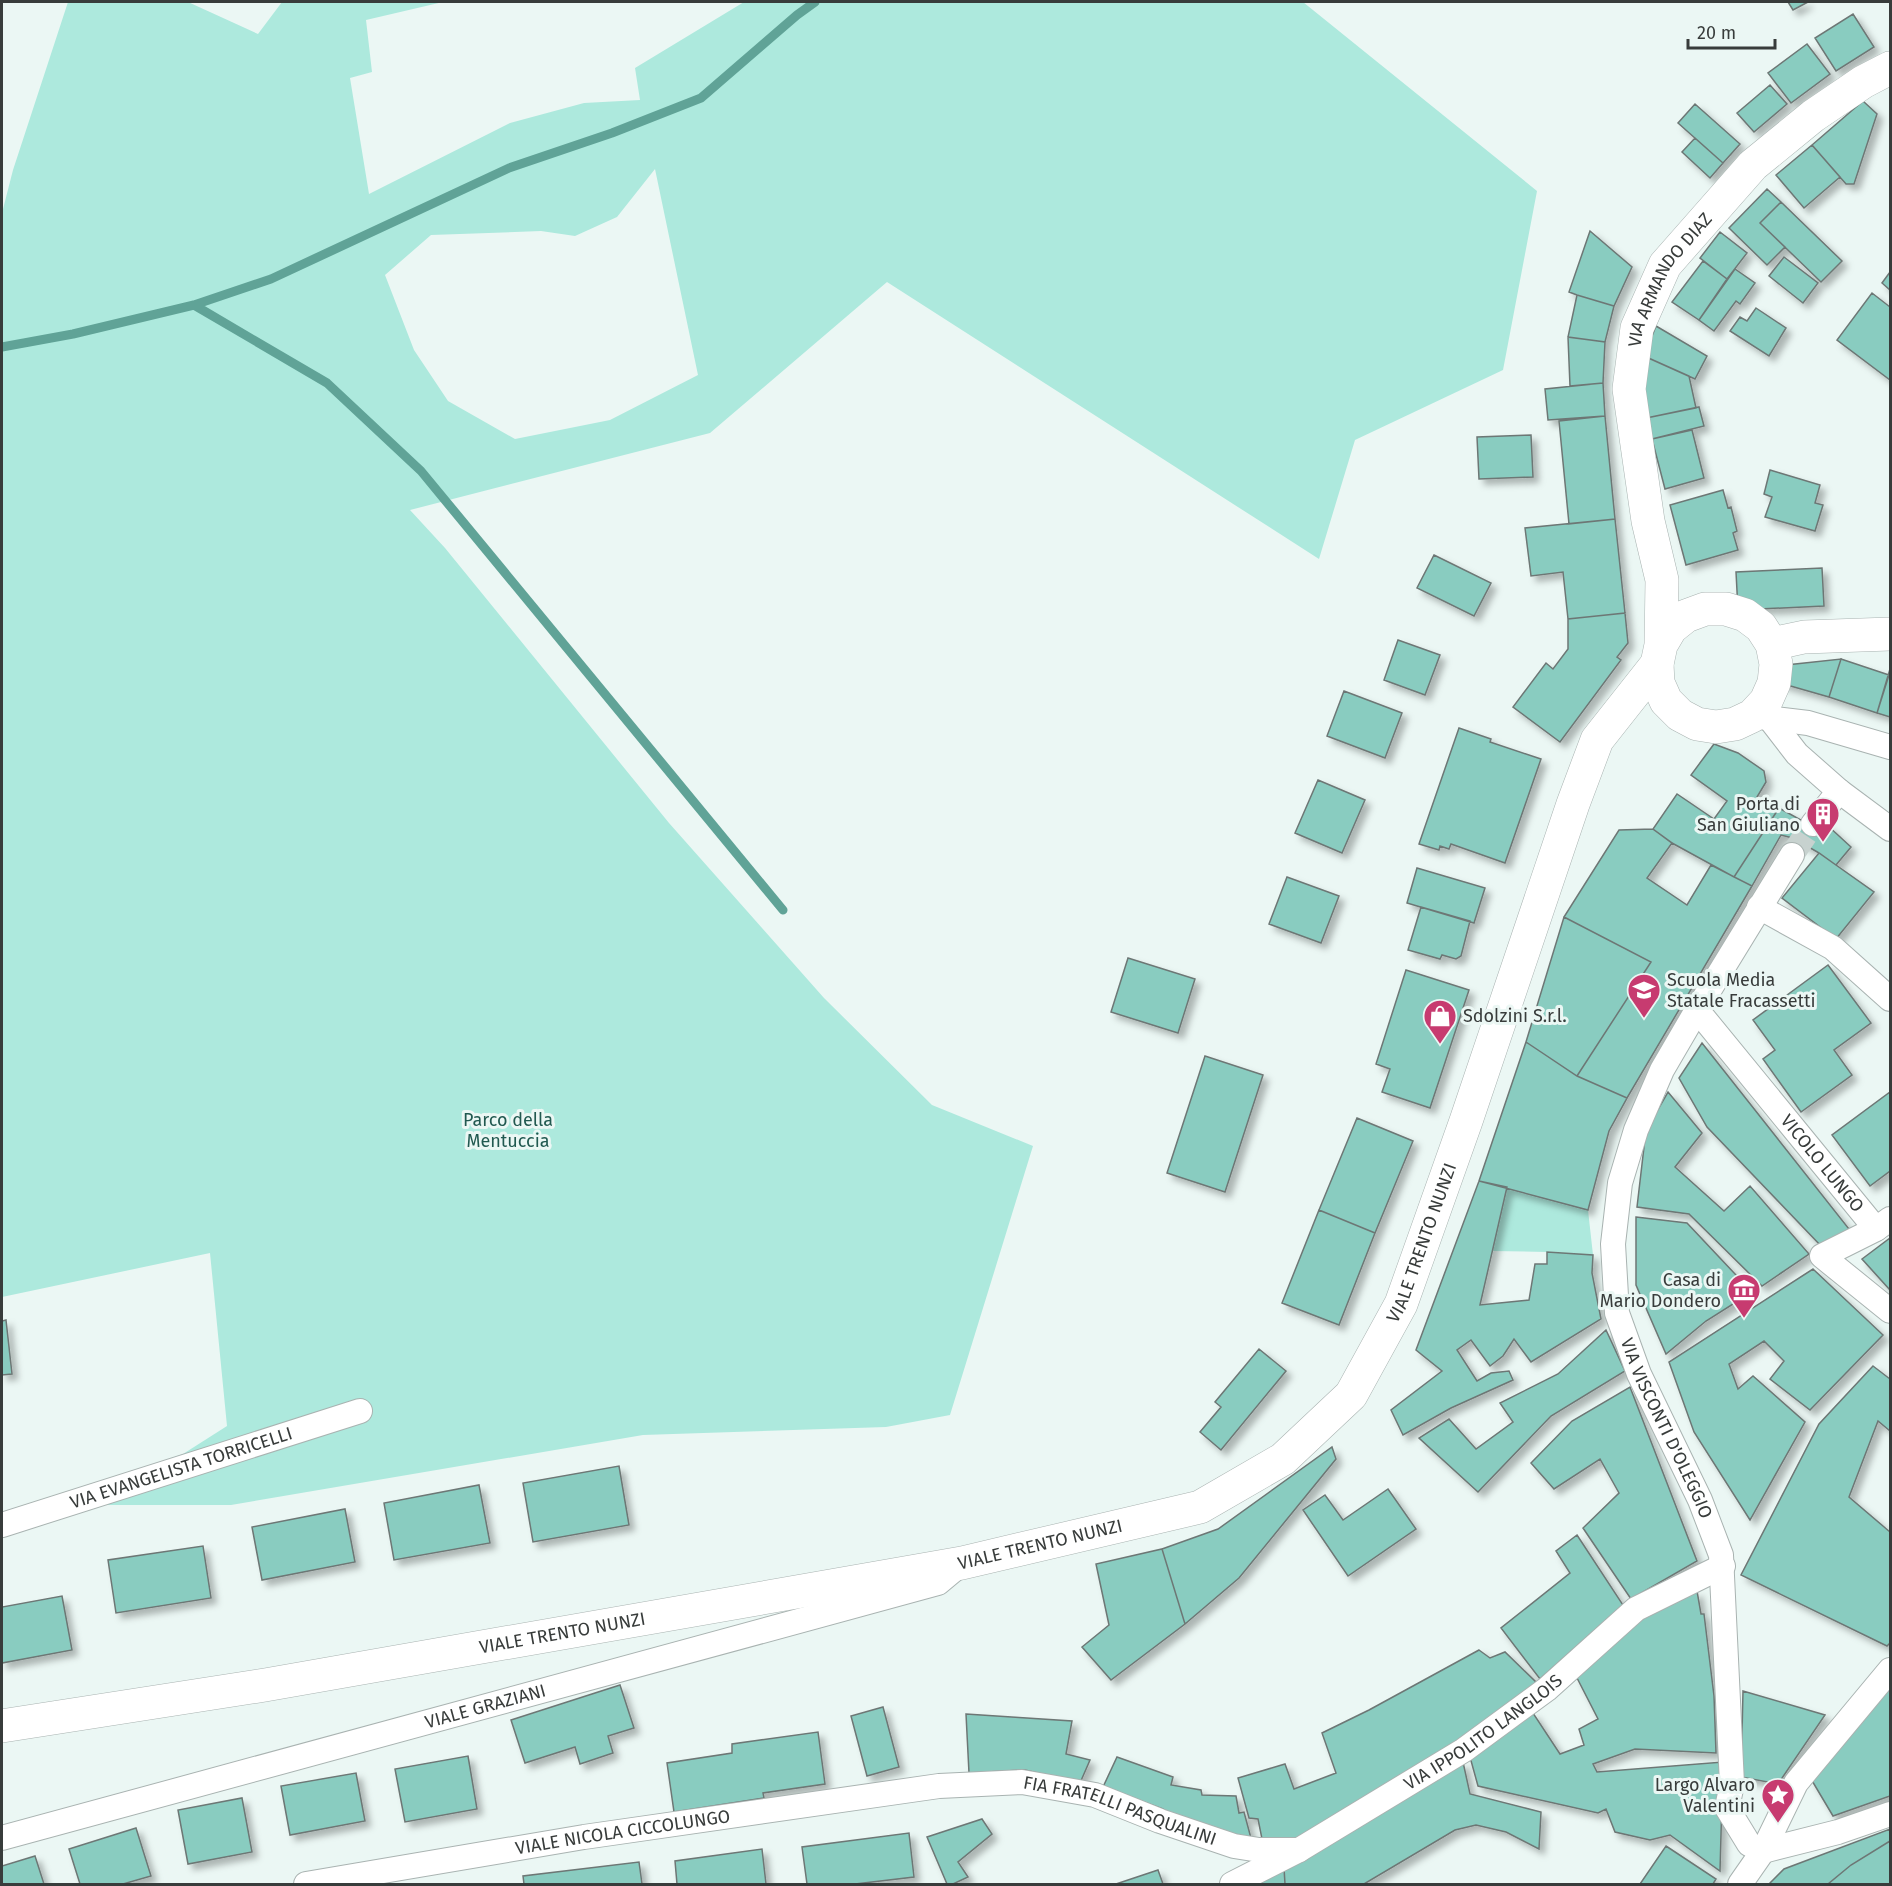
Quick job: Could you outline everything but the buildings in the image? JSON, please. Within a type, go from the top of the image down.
[{"type":"main road","name":"VIA ARMANDO DIAZ","points":[[1659,654],[1662,580],[1648,521],[1629,389],[1637,328],[1665,266],[1753,165],[1813,116],[1863,82],[1890,68]]},
{"type":"main road","points":[[1662,580],[1705,609]]},
{"type":"main road","points":[[1705,609],[1726,609],[1745,615],[1761,627],[1772,644],[1776,664],[1774,683],[1761,717],[1716,727],[1696,724],[1666,701],[1658,683],[1659,654],[1671,628],[1686,616],[1705,609]]},
{"type":"main road","points":[[1772,644],[1804,637],[1890,634]]},
{"type":"main road","name":"VIALE TRENTO NUNZI","points":[[2,1726],[265,1685],[962,1563],[1200,1507],[1283,1459],[1351,1395],[1401,1304],[1597,740],[1659,654]]},
{"type":"main road","points":[[1597,740],[1666,701]]},
{"type":"street","points":[[1761,717],[1808,723],[1890,747]]},
{"type":"street","points":[[1761,717],[1797,754],[1890,829]]},
{"type":"street","points":[[1813,824],[1839,790]]},
{"type":"street","name":"VIA VISCONTI D'OLEGGIO","points":[[1763,1851],[1749,1844],[1727,1808],[1732,1784],[1721,1556],[1700,1500],[1639,1374],[1617,1313],[1613,1244],[1620,1183],[1636,1130],[1662,1070],[1792,855]]},
{"type":"street","points":[[1759,907],[1833,948],[1890,999]]},
{"type":"street","name":"VICOLO LUNGO","points":[[1697,1010],[1883,1224],[1822,1256],[1890,1311]]},
{"type":"street","name":"VIA EVANGELISTA TORRICELLI","points":[[2,1526],[360,1411]]},
{"type":"street","name":"VIALE GRAZIANI","points":[[2,1838],[938,1583],[962,1563]]},
{"type":"street","name":"VIA IPPOLITO LANGLOIS","points":[[1232,1884],[1299,1850],[1464,1750],[1547,1689],[1636,1609],[1723,1566]]},
{"type":"street","points":[[1740,1884],[1763,1851],[1796,1783],[1890,1670]]},
{"type":"street","name":"FIA FRATELLI PASQUALINI","points":[[939,1786],[1022,1782],[1095,1796],[1234,1846],[1258,1850],[1299,1850]]},
{"type":"street","name":"VIALE NICOLA CICCOLUNGO","points":[[306,1884],[584,1837],[939,1786]]},
{"type":"street","points":[[1763,1851],[1838,1832],[1890,1814]]},
{"type":"green space","name":"Parco della Mentuccia","points":[[68,2],[188,2],[258,34],[282,2],[443,2],[366,20],[372,72],[350,78],[369,194],[510,123],[584,103],[640,100],[635,68],[744,2],[1303,2],[1537,191],[1503,370],[1355,440],[1319,559],[887,282],[710,433],[410,510],[445,548],[669,823],[824,998],[932,1105],[1033,1146],[950,1415],[886,1427],[643,1435],[231,1505],[105,1505],[100,1483],[183,1454],[227,1426],[210,1253],[2,1297],[2,213],[13,170]],"holes":[[[655,169],[698,375],[610,420],[515,439],[448,401],[414,350],[385,275],[431,235],[541,231],[575,236],[617,217]]]},
{"type":"green space","points":[[1507,1187],[1588,1210],[1593,1255],[1492,1251]]},
{"type":"waterway","points":[[2,347],[73,334],[194,305],[271,279],[509,168],[612,133],[701,98],[815,2]]},
{"type":"waterway","points":[[194,305],[327,383],[421,471],[783,910]]},
{"type":"tunnel","points":[[1792,855],[1813,824]]},
{"type":"place","name":"Porta di San Giuliano","points":[[1823,843]]},
{"type":"place","name":"Scuola Media Statale Fracassetti","points":[[1644,1019]]},
{"type":"place","name":"Sdolzini S.r.l.","points":[[1440,1045]]},
{"type":"place","name":"Casa di Mario Dondero","points":[[1744,1319]]},
{"type":"place","name":"Largo Alvaro Valentini","points":[[1778,1824]]}]
